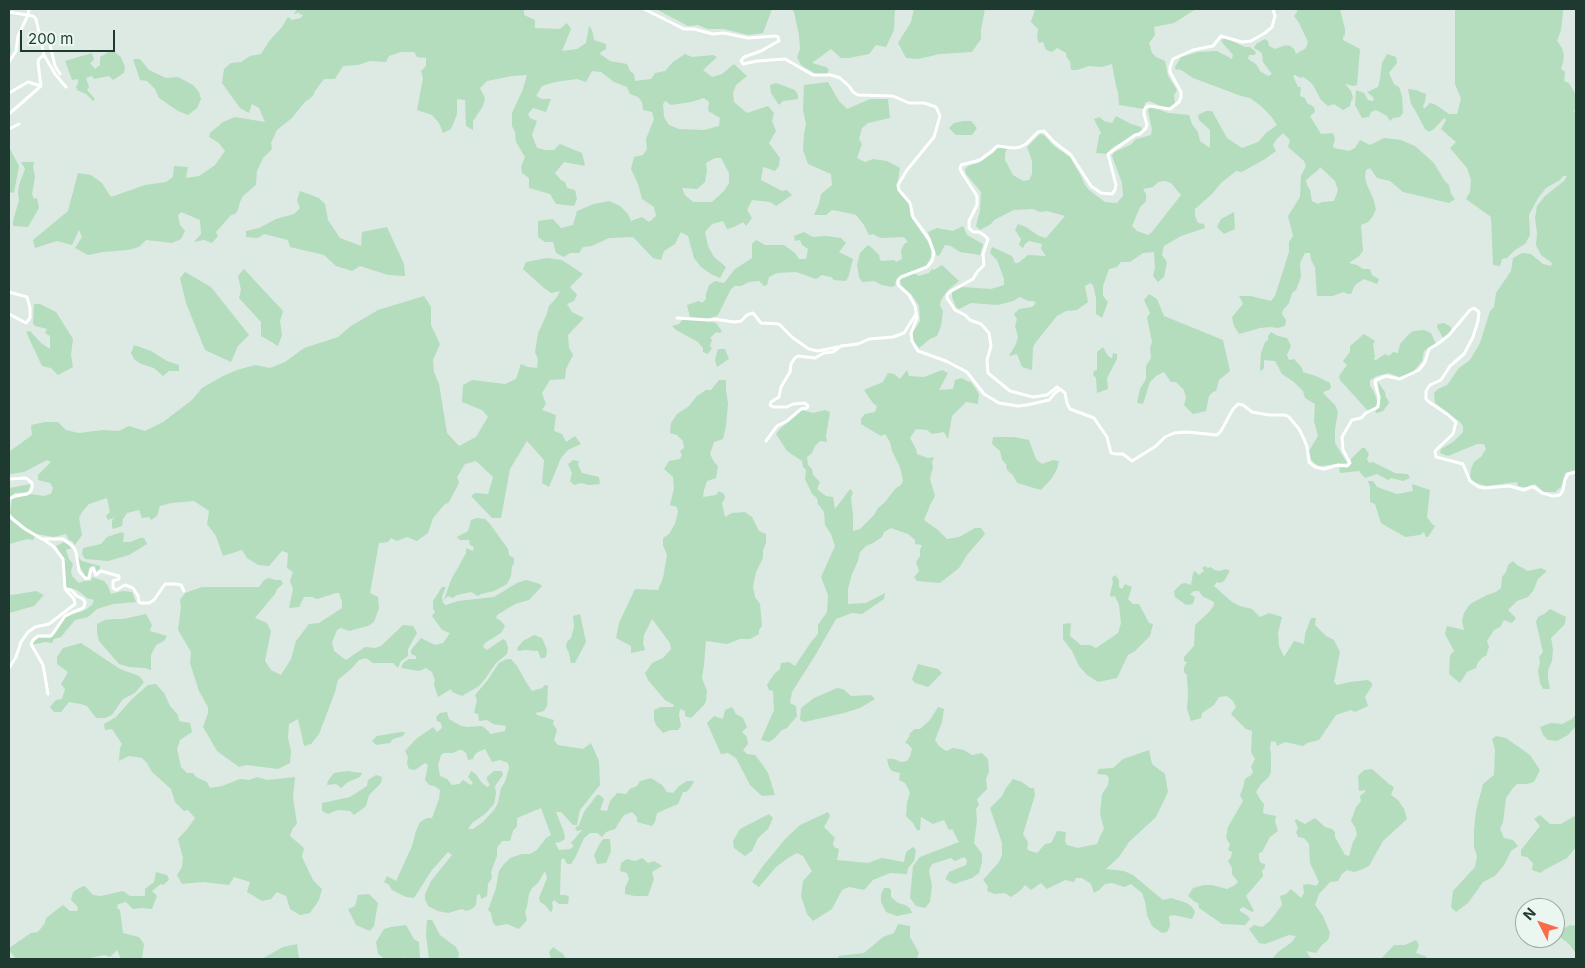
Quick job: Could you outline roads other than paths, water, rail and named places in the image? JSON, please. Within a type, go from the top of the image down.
[{"type":"street","points":[[9,62],[16,51],[18,36],[28,15],[28,9]]},
{"type":"street","points":[[644,9],[684,29],[694,29],[713,34],[724,33],[748,38],[778,37],[778,41],[761,51],[744,57],[741,61],[743,64],[785,59],[813,75],[831,75],[840,78],[849,86],[852,92],[858,95],[893,96],[909,103],[924,102],[936,107],[940,116],[934,137],[926,149],[911,164],[898,185],[899,190],[910,203],[913,217],[925,232],[934,253],[932,261],[927,267],[901,277],[898,280],[900,288],[913,300],[916,323],[911,337],[915,346],[923,353],[967,372],[982,391],[999,403],[1027,406],[1049,400],[1060,389]]},
{"type":"street","points":[[1273,9],[1275,16],[1272,27],[1251,42],[1242,42],[1221,36],[1213,46],[1193,50],[1173,60],[1170,72],[1181,92],[1179,102],[1170,109],[1146,107],[1144,110],[1146,128],[1140,134],[1135,135],[1108,154],[1116,185],[1116,190],[1112,194],[1101,193],[1091,186],[1071,155],[1054,142],[1044,131],[1038,132],[1026,144],[1014,148],[997,146],[980,160],[961,166],[960,169],[977,196],[977,205],[969,221],[969,228],[973,232],[984,234],[988,239],[982,254],[984,266],[973,279],[951,291],[947,295],[947,300],[955,310],[970,320],[981,324],[988,333],[991,346],[988,373],[1010,391],[1038,397],[1047,396],[1057,387],[1065,394],[1070,409],[1094,418],[1107,437],[1111,453],[1123,454],[1132,462],[1156,446],[1165,437],[1174,433],[1199,432],[1213,435],[1219,433],[1238,404],[1243,405],[1252,412],[1289,417],[1302,433],[1307,447],[1308,462],[1314,467],[1324,470],[1338,465],[1347,466],[1350,462],[1344,452],[1342,437],[1352,420],[1360,418],[1378,407],[1378,397],[1374,382],[1386,376],[1400,379],[1419,370],[1425,362],[1429,349],[1439,344],[1449,335],[1470,310],[1474,308],[1478,309],[1479,312],[1472,337],[1464,354],[1450,366],[1445,376],[1438,382],[1430,385],[1426,391],[1426,399],[1456,422],[1456,427],[1452,434],[1435,451],[1436,457],[1463,464],[1470,481],[1479,487],[1509,486],[1524,490],[1534,487],[1542,493],[1552,496],[1560,495],[1568,474],[1576,472]]},
{"type":"street","points":[[9,12],[34,16],[44,55],[54,74],[66,87]]},
{"type":"street","points":[[48,36],[55,66],[60,74]]},
{"type":"street","points":[[41,86],[38,63],[39,59],[44,55]]},
{"type":"street","points":[[48,62],[55,66]]},
{"type":"street","points":[[9,93],[28,82],[41,86]]},
{"type":"street","points":[[9,114],[41,86]]},
{"type":"street","points":[[9,129],[19,124]]},
{"type":"street","points":[[9,292],[27,297],[30,318],[26,324],[9,314]]},
{"type":"street","points":[[677,318],[714,319],[734,322],[741,321],[747,314],[753,313],[761,323],[779,324],[793,338],[809,349],[818,351],[858,344],[869,339],[893,337],[904,333],[916,314]]},
{"type":"street","points":[[766,441],[777,426],[788,421],[801,409],[808,406],[805,403],[793,404],[787,407],[773,407],[770,405],[771,402],[779,397],[783,382],[790,372],[793,360],[798,356],[815,358],[833,352],[841,346]]},
{"type":"street","points":[[9,479],[26,478],[32,483],[30,492],[9,499]]},
{"type":"street","points":[[9,516],[25,529],[54,547],[63,559],[65,588],[74,599],[75,604],[49,624],[35,627],[28,632],[21,642],[16,657],[9,668]]},
{"type":"street","points":[[42,539],[63,539],[76,552],[80,571],[86,579],[89,578],[93,568],[96,574],[101,571],[119,576],[120,578],[113,581],[113,588],[116,590],[122,585],[133,588],[141,603],[149,603],[154,600],[165,584],[181,585],[184,591]]},
{"type":"street","points":[[48,694],[42,665],[31,644],[38,636],[51,636],[64,616],[84,607],[85,602],[83,598],[65,588]]},
{"type":"waterway","points":[[9,37],[9,53]]}]
